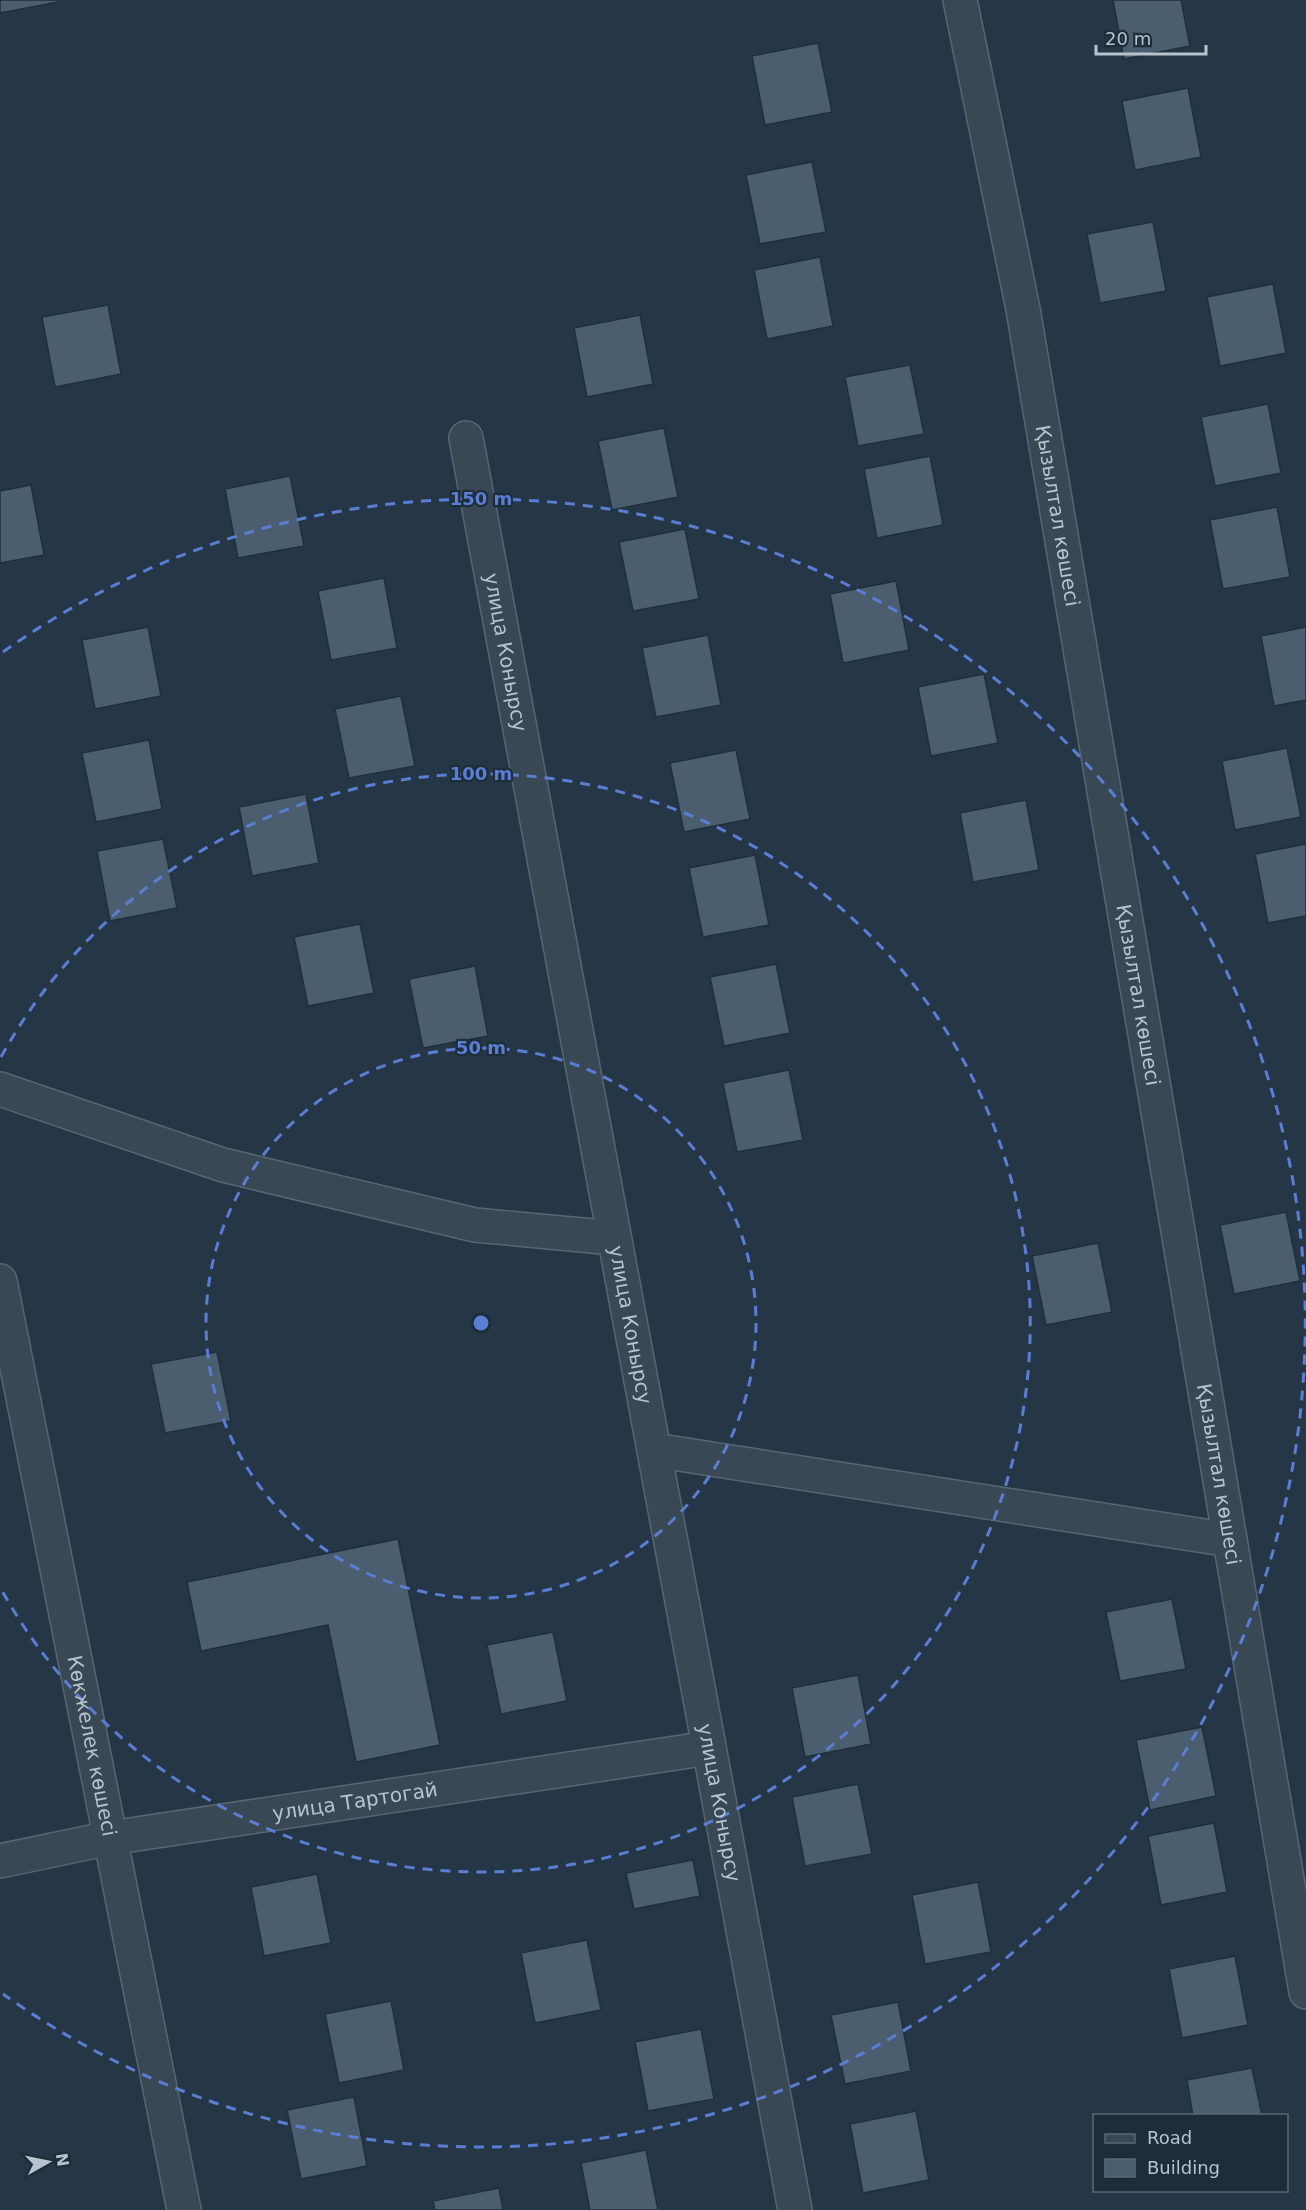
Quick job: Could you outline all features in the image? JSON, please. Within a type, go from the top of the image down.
[{"type":"street","name":"Қызылтал көшесі","points":[[960,0],[1023,309],[1306,1992]]},
{"type":"street","name":"улица Конырсу","points":[[465,438],[795,2210]]},
{"type":"street","points":[[0,1089],[246,1170],[474,1225],[614,1238]]},
{"type":"street","name":"Көкжелек көшесі","points":[[0,1281],[184,2210]]},
{"type":"street","points":[[654,1450],[1230,1540]]},
{"type":"street","name":"улица Тартогай","points":[[0,1861],[110,1839],[710,1748]]},
{"type":"building","points":[[0,0],[58,0],[58,2],[0,13]]},
{"type":"building","points":[[1113,0],[1181,0],[1190,46],[1124,59]]},
{"type":"building","points":[[818,43],[832,112],[765,125],[752,56]]},
{"type":"building","points":[[1188,88],[1201,157],[1135,170],[1122,101]]},
{"type":"building","points":[[812,162],[826,232],[760,244],[746,175]]},
{"type":"building","points":[[1153,222],[1166,291],[1100,303],[1087,234]]},
{"type":"building","points":[[820,257],[833,326],[767,339],[754,270]]},
{"type":"building","points":[[1273,284],[1286,353],[1220,366],[1207,297]]},
{"type":"building","points":[[108,305],[121,374],[55,387],[42,317]]},
{"type":"building","points":[[640,315],[653,384],[587,397],[574,328]]},
{"type":"building","points":[[910,365],[924,434],[858,446],[845,377]]},
{"type":"building","points":[[1268,404],[1281,473],[1215,486],[1201,417]]},
{"type":"building","points":[[664,428],[678,497],[612,510],[598,441]]},
{"type":"building","points":[[930,456],[943,525],[877,538],[864,469]]},
{"type":"building","points":[[290,476],[304,546],[238,558],[225,489]]},
{"type":"building","points":[[31,485],[44,555],[0,563],[0,491]]},
{"type":"building","points":[[1277,507],[1290,577],[1223,589],[1210,520]]},
{"type":"building","points":[[685,529],[699,599],[633,611],[619,542]]},
{"type":"building","points":[[384,578],[397,648],[331,660],[318,591]]},
{"type":"building","points":[[896,581],[909,650],[843,663],[830,594]]},
{"type":"building","points":[[148,627],[161,696],[95,709],[82,640]]},
{"type":"building","points":[[1306,627],[1306,700],[1274,706],[1261,636]]},
{"type":"building","points":[[708,635],[721,705],[656,717],[642,648]]},
{"type":"building","points":[[984,674],[998,743],[931,756],[918,687]]},
{"type":"building","points":[[401,696],[415,766],[349,778],[335,709]]},
{"type":"building","points":[[149,740],[162,809],[96,822],[82,753]]},
{"type":"building","points":[[1287,748],[1301,817],[1235,830],[1222,761]]},
{"type":"building","points":[[736,750],[750,819],[684,832],[670,763]]},
{"type":"building","points":[[306,794],[319,863],[252,876],[239,807]]},
{"type":"building","points":[[1026,800],[1039,870],[973,882],[960,813]]},
{"type":"building","points":[[163,839],[177,908],[110,921],[97,851]]},
{"type":"building","points":[[1306,844],[1306,916],[1268,923],[1255,854]]},
{"type":"building","points":[[755,855],[769,925],[703,937],[689,868]]},
{"type":"building","points":[[360,924],[374,993],[308,1006],[294,937]]},
{"type":"building","points":[[776,964],[790,1033],[724,1046],[710,977]]},
{"type":"building","points":[[475,966],[488,1036],[423,1048],[409,979]]},
{"type":"building","points":[[789,1070],[803,1140],[737,1152],[723,1083]]},
{"type":"building","points":[[1286,1212],[1300,1281],[1234,1294],[1220,1225]]},
{"type":"building","points":[[1098,1243],[1112,1312],[1046,1325],[1032,1256]]},
{"type":"building","points":[[217,1352],[231,1421],[165,1433],[151,1364]]},
{"type":"building","points":[[398,1539],[440,1745],[356,1762],[328,1625],[201,1651],[187,1582]]},
{"type":"building","points":[[1172,1599],[1186,1669],[1120,1681],[1106,1612]]},
{"type":"building","points":[[553,1632],[567,1701],[501,1714],[487,1645]]},
{"type":"building","points":[[858,1675],[871,1744],[805,1757],[792,1688]]},
{"type":"building","points":[[1202,1727],[1216,1796],[1150,1810],[1136,1740]]},
{"type":"building","points":[[858,1784],[872,1854],[805,1866],[792,1797]]},
{"type":"building","points":[[1214,1823],[1227,1892],[1161,1905],[1148,1836]]},
{"type":"building","points":[[693,1860],[700,1896],[634,1909],[626,1873]]},
{"type":"building","points":[[317,1874],[331,1943],[264,1956],[251,1887]]},
{"type":"building","points":[[978,1882],[991,1952],[925,1964],[912,1895]]},
{"type":"building","points":[[587,1940],[601,2010],[535,2023],[521,1953]]},
{"type":"building","points":[[1235,1956],[1248,2025],[1182,2038],[1169,1969]]},
{"type":"building","points":[[391,2001],[404,2070],[339,2083],[325,2014]]},
{"type":"building","points":[[898,2002],[911,2071],[845,2084],[831,2015]]},
{"type":"building","points":[[701,2029],[714,2099],[648,2111],[635,2042]]},
{"type":"building","points":[[1252,2068],[1262,2114],[1193,2114],[1187,2080]]},
{"type":"building","points":[[354,2097],[367,2166],[301,2179],[287,2110]]},
{"type":"building","points":[[916,2111],[929,2180],[863,2193],[850,2124]]},
{"type":"building","points":[[646,2150],[658,2210],[590,2210],[581,2163]]},
{"type":"building","points":[[499,2188],[503,2210],[435,2210],[433,2201]]}]
